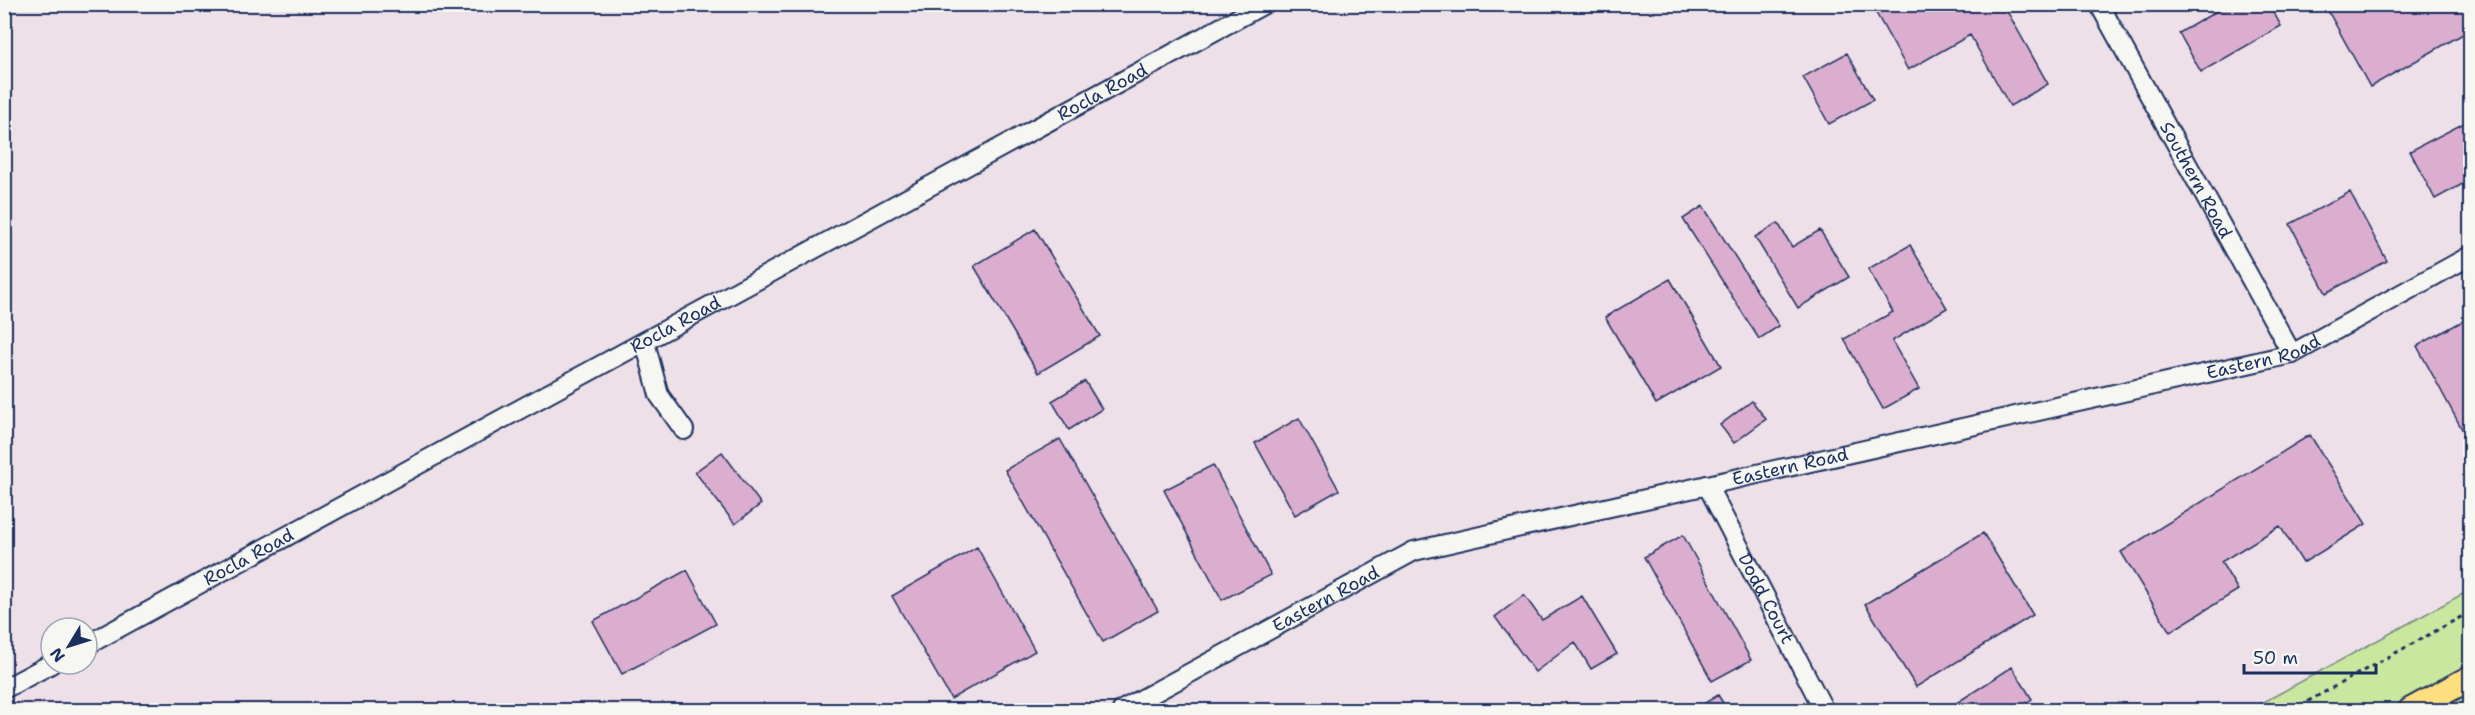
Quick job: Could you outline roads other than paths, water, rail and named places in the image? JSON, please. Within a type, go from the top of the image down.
[{"type":"main road","points":[[2411,711],[2470,678]]},
{"type":"street","name":"Rocla Road","points":[[99,638],[1264,4]]},
{"type":"street","name":"Southern Road","points":[[2099,4],[2292,354]]},
{"type":"street","name":"Eastern Road","points":[[1122,711],[1414,550],[2292,354],[2470,256]]},
{"type":"street","points":[[645,342],[659,396],[684,430]]},
{"type":"street","name":"Dodd Court","points":[[1707,485],[1824,711]]},
{"type":"street","points":[[4,689],[39,670]]}]
